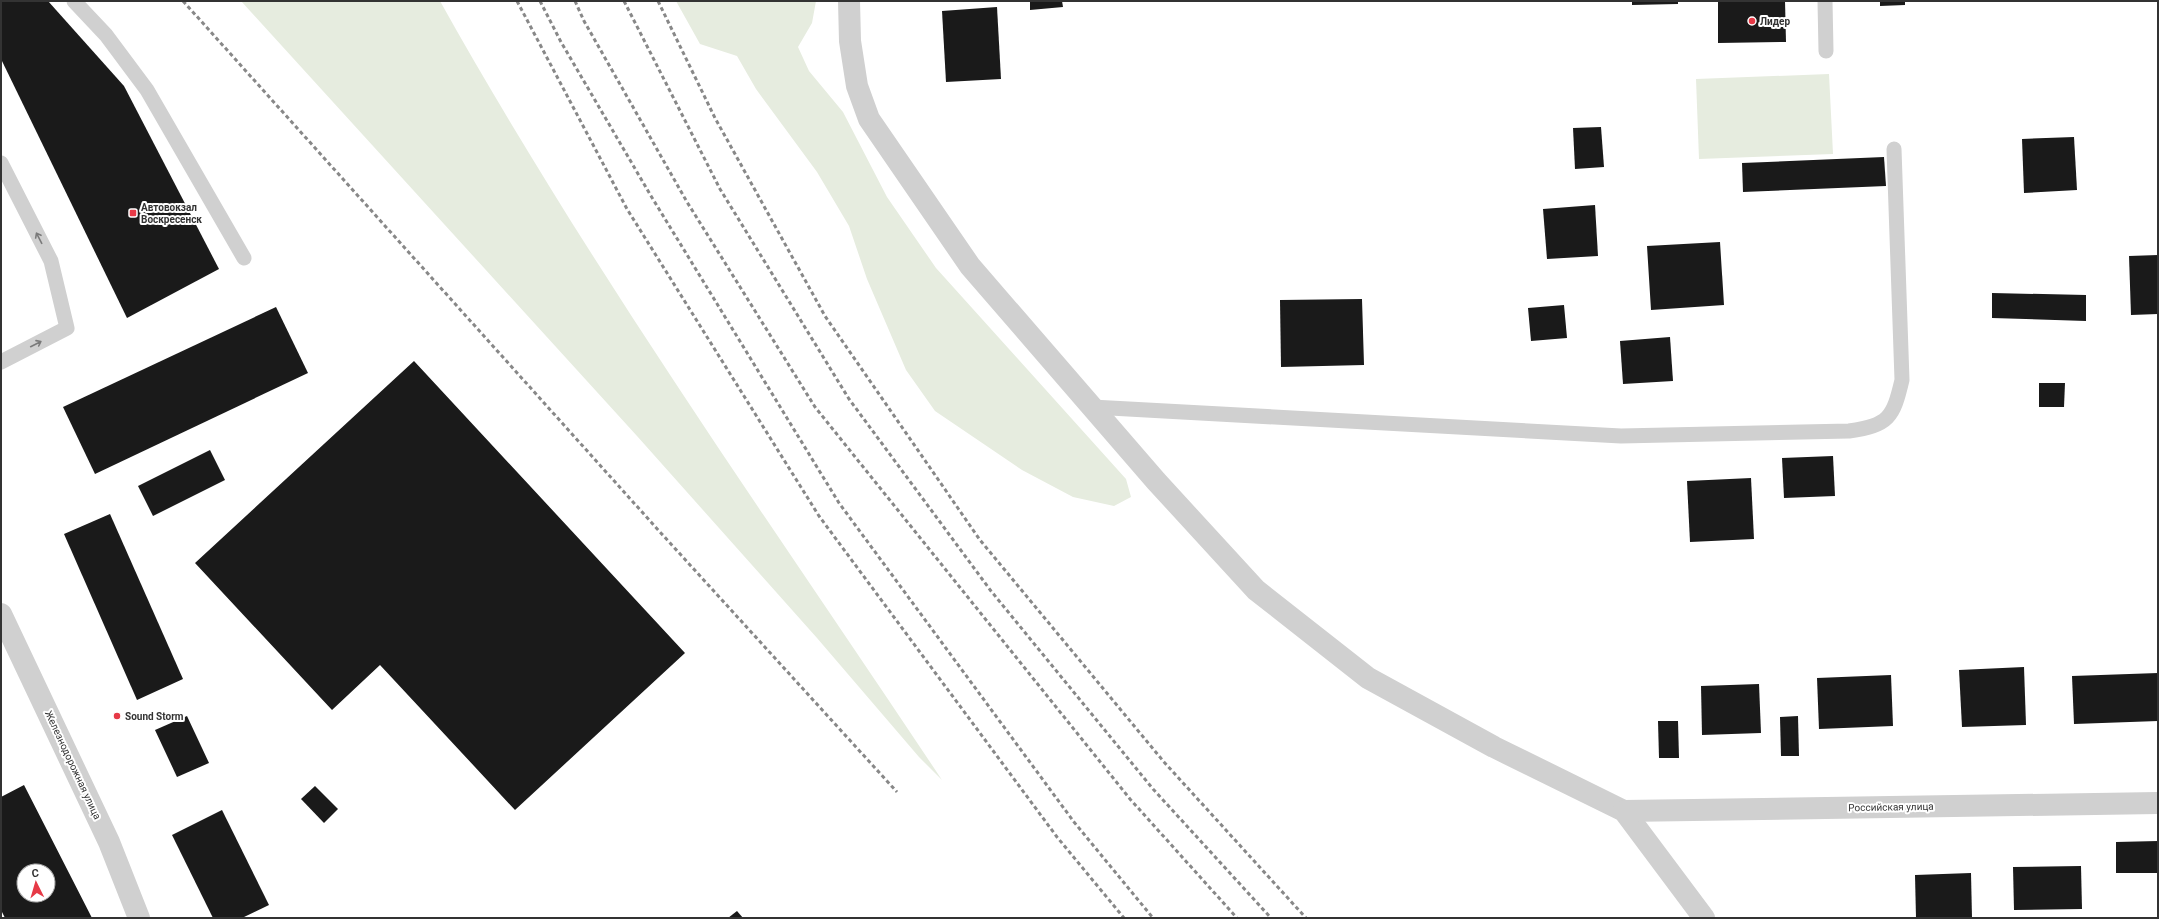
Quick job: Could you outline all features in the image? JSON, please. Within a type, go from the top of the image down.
[{"type":"street","points":[[849,1],[850,40],[857,86],[869,119],[970,266],[1156,481],[1256,590],[1368,678],[1494,747],[1624,811],[1704,918]]},
{"type":"street","name":"Железнодорожная улица","points":[[1,614],[109,842],[139,918]]},
{"type":"street","name":"Российская улица","points":[[1624,811],[2158,804]]},
{"type":"lane","points":[[74,1],[106,35],[147,90],[244,258]]},
{"type":"lane","points":[[1825,1],[1826,51]]},
{"type":"lane","points":[[1092,407],[1622,436],[1849,432],[1871,428],[1890,417],[1898,399],[1902,380],[1894,149]]},
{"type":"lane","points":[[1,164],[51,261],[67,328],[1,362]]},
{"type":"shaded area","points":[[241,1],[440,1],[558,200],[620,298],[748,492],[942,780],[919,757],[817,638],[637,436]]},
{"type":"shaded area","points":[[676,1],[816,1],[812,23],[798,47],[809,71],[843,112],[887,197],[936,268],[1126,479],[1131,497],[1114,506],[1073,497],[1022,470],[935,411],[906,370],[867,279],[849,226],[817,172],[756,89],[737,56],[700,44]]},
{"type":"shaded area","points":[[1829,74],[1833,154],[1699,159],[1696,79]]},
{"type":"building","name":"Автовокзал Воскресенск","points":[[1,1],[48,1],[124,86],[219,269],[127,318],[1,59]]},
{"type":"building","points":[[1030,1],[1062,1],[1063,7],[1030,10]]},
{"type":"building","points":[[1632,1],[1678,1],[1678,4],[1632,5]]},
{"type":"building","name":"Лидер","points":[[1718,1],[1785,1],[1786,42],[1718,43]]},
{"type":"building","points":[[1880,1],[1905,1],[1905,5],[1880,6]]},
{"type":"building","points":[[997,7],[1001,79],[946,82],[942,11]]},
{"type":"building","points":[[1601,127],[1604,167],[1575,169],[1573,128]]},
{"type":"building","points":[[2074,137],[2077,190],[2024,193],[2022,139]]},
{"type":"building","points":[[1884,157],[1886,186],[1743,192],[1742,163]]},
{"type":"building","points":[[1595,205],[1598,256],[1547,259],[1543,209]]},
{"type":"building","points":[[1720,242],[1724,305],[1651,310],[1647,246]]},
{"type":"building","points":[[2158,255],[2158,314],[2131,315],[2129,256]]},
{"type":"building","points":[[1992,293],[2086,295],[2086,321],[1992,318]]},
{"type":"building","points":[[1362,299],[1364,365],[1281,367],[1280,300]]},
{"type":"building","points":[[1564,305],[1567,338],[1531,341],[1528,308]]},
{"type":"building","points":[[276,307],[308,373],[95,474],[63,407]]},
{"type":"building","points":[[1670,337],[1673,381],[1623,384],[1620,341]]},
{"type":"building","points":[[414,361],[685,653],[515,810],[380,665],[332,710],[195,563]]},
{"type":"building","points":[[2039,383],[2065,383],[2064,407],[2039,407]]},
{"type":"building","points":[[210,450],[225,480],[153,516],[138,486]]},
{"type":"building","points":[[1833,456],[1835,496],[1784,498],[1782,458]]},
{"type":"building","points":[[1751,478],[1754,539],[1690,542],[1687,481]]},
{"type":"building","points":[[110,514],[183,679],[137,700],[64,534]]},
{"type":"building","points":[[2024,667],[2026,725],[1962,727],[1959,670]]},
{"type":"building","points":[[2158,673],[2158,721],[2074,724],[2072,676]]},
{"type":"building","points":[[1891,675],[1893,726],[1819,729],[1817,678]]},
{"type":"building","points":[[1759,684],[1761,733],[1702,735],[1701,686]]},
{"type":"building","points":[[187,716],[209,763],[177,777],[155,730]]},
{"type":"building","points":[[1798,716],[1799,756],[1781,756],[1780,717]]},
{"type":"building","points":[[1658,721],[1678,721],[1679,758],[1659,758]]},
{"type":"building","points":[[24,785],[92,918],[5,918],[1,910],[1,797]]},
{"type":"building","points":[[315,786],[338,809],[324,823],[301,799]]},
{"type":"building","points":[[222,810],[269,905],[242,918],[213,918],[172,835]]},
{"type":"building","points":[[2158,841],[2158,873],[2116,873],[2116,842]]},
{"type":"building","points":[[2081,866],[2082,909],[2014,910],[2013,867]]},
{"type":"building","points":[[1971,873],[1972,918],[1916,918],[1915,875]]},
{"type":"building","points":[[737,911],[743,918],[728,918]]},
{"type":"railway","points":[[183,1],[660,532],[897,792]]},
{"type":"railway","points":[[517,1],[627,209],[819,516],[1057,837],[1124,918]]},
{"type":"railway","points":[[540,1],[561,42],[651,196],[839,503],[1074,822],[1153,918]]},
{"type":"railway","points":[[575,1],[584,21],[687,202],[815,407],[1130,799],[1237,918]]},
{"type":"railway","points":[[624,1],[720,189],[849,399],[991,591],[1153,789],[1271,918]]},
{"type":"railway","points":[[658,1],[715,118],[825,316],[980,540],[1164,762],[1306,918]]},
{"type":"place","name":"Лидер","points":[[1752,21]]},
{"type":"place","name":"Автовокзал Воскресенск","points":[[133,213]]},
{"type":"place","name":"Sound Storm","points":[[117,716]]}]
